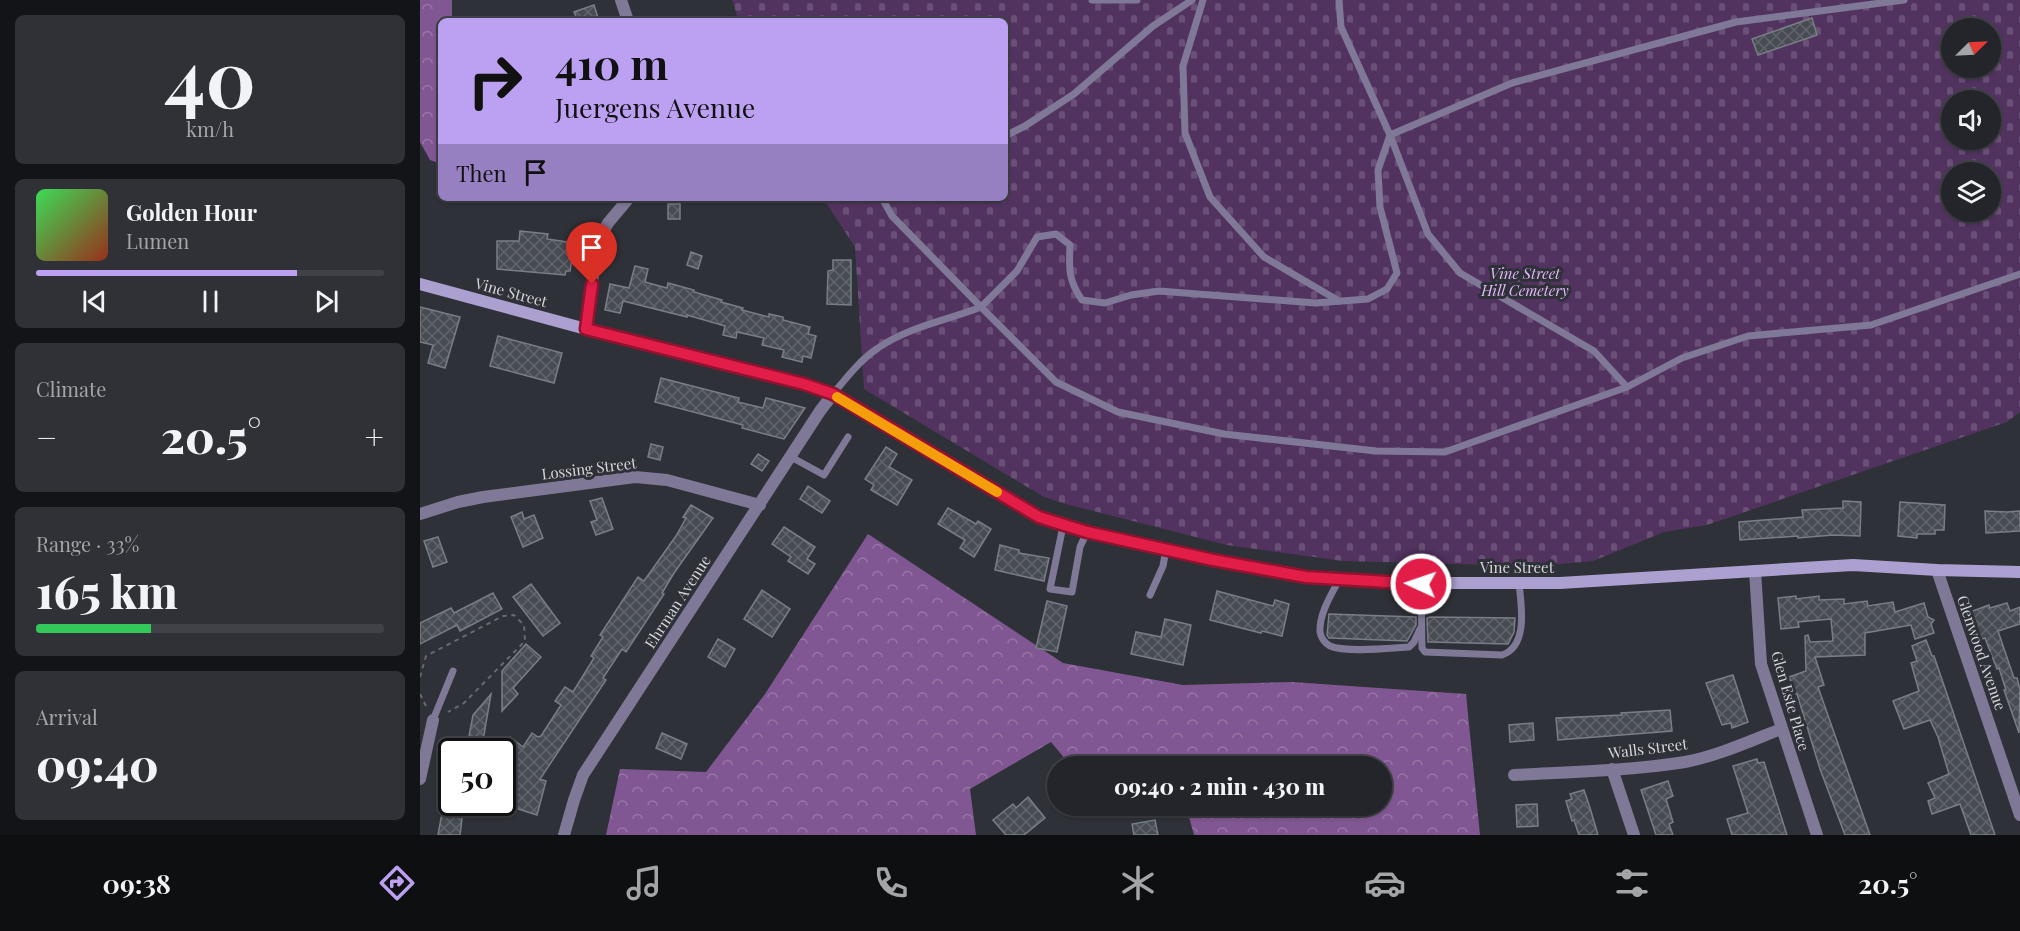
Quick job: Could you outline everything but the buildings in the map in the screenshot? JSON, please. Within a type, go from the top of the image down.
[{"type":"main road","name":"Vine Street","points":[[420,284],[804,384],[833,394],[1039,517],[1063,526],[1166,550],[1306,577],[1421,584],[1560,583],[1853,565],[2020,572]]},
{"type":"street","points":[[621,0],[627,18]]},
{"type":"street","points":[[586,329],[597,243],[608,223],[626,201]]},
{"type":"street","name":"Ehrman Avenue","points":[[564,835],[573,800],[583,775],[833,394]]},
{"type":"street","name":"Lossing Street","points":[[420,514],[483,497],[635,477],[667,480],[760,505]]},
{"type":"street","name":"Glenwood Avenue","points":[[1937,570],[2020,815]]},
{"type":"street","name":"Glen Este Place","points":[[1755,572],[1761,664],[1817,835]]},
{"type":"street","points":[[420,779],[433,720]]},
{"type":"street","name":"Walls Street","points":[[1514,775],[1685,762],[1781,729]]},
{"type":"street","points":[[1612,769],[1634,835]]},
{"type":"lane","points":[[1092,0],[1137,0]]},
{"type":"lane","points":[[1008,134],[1074,94],[1153,26],[1192,0]]},
{"type":"lane","points":[[1203,0],[1183,66],[1185,133],[1210,197],[1264,257],[1340,301]]},
{"type":"lane","points":[[1339,0],[1341,27],[1390,135],[1428,234],[1460,273],[1594,351],[1627,387]]},
{"type":"lane","points":[[833,394],[853,369],[879,348],[909,332],[981,307],[1017,271],[1037,237],[1056,234],[1070,245],[1069,267],[1072,286],[1082,300],[1105,303],[1131,295],[1159,291],[1317,303],[1368,299],[1387,289],[1397,273],[1380,207],[1378,170],[1390,135],[1512,83],[1736,22],[1904,0]]},
{"type":"lane","points":[[884,201],[892,216],[1056,382],[1118,412],[1224,434],[1376,451],[1445,452],[1627,387],[1682,358],[1748,336],[1871,325],[2020,274]]},
{"type":"lane","points":[[791,457],[824,475],[848,437]]},
{"type":"lane","points":[[1063,526],[1050,589],[1072,592],[1080,547],[1087,532]]},
{"type":"lane","points":[[1150,595],[1163,566],[1166,550]]},
{"type":"lane","points":[[1339,580],[1329,598],[1321,623],[1321,636],[1330,646],[1359,649],[1409,647],[1414,642],[1421,624]]},
{"type":"lane","points":[[1421,584],[1422,648],[1425,652],[1502,655],[1508,653],[1517,644],[1520,634],[1519,583]]},
{"type":"lane","points":[[433,720],[453,671]]},
{"type":"path","points":[[420,677],[426,656],[502,616],[514,615],[524,625],[525,641],[464,703],[433,720]]},
{"type":"green space","points":[[420,0],[452,0],[452,18],[438,18],[438,163],[430,160],[420,142]]},
{"type":"green space","name":"Vine Street Hill Cemetery","points":[[732,0],[2020,0],[2020,412],[2007,422],[1707,525],[1664,532],[1593,561],[1539,566],[1343,561],[1227,545],[1044,497],[864,389],[855,247],[825,201],[1008,201],[1008,18],[738,18]]},
{"type":"green space","points":[[868,534],[1063,663],[1183,685],[1292,682],[1466,694],[1480,835],[1194,835],[1189,816],[1392,816],[1392,756],[1063,756],[1051,742],[970,789],[976,835],[606,835],[620,769],[706,772],[765,694]]},
{"type":"slow traffic","points":[[837,397],[997,492]]},
{"type":"route","points":[[592,284],[586,329],[804,384],[833,394],[1039,517],[1054,523],[1213,560],[1306,577],[1421,584]]}]
